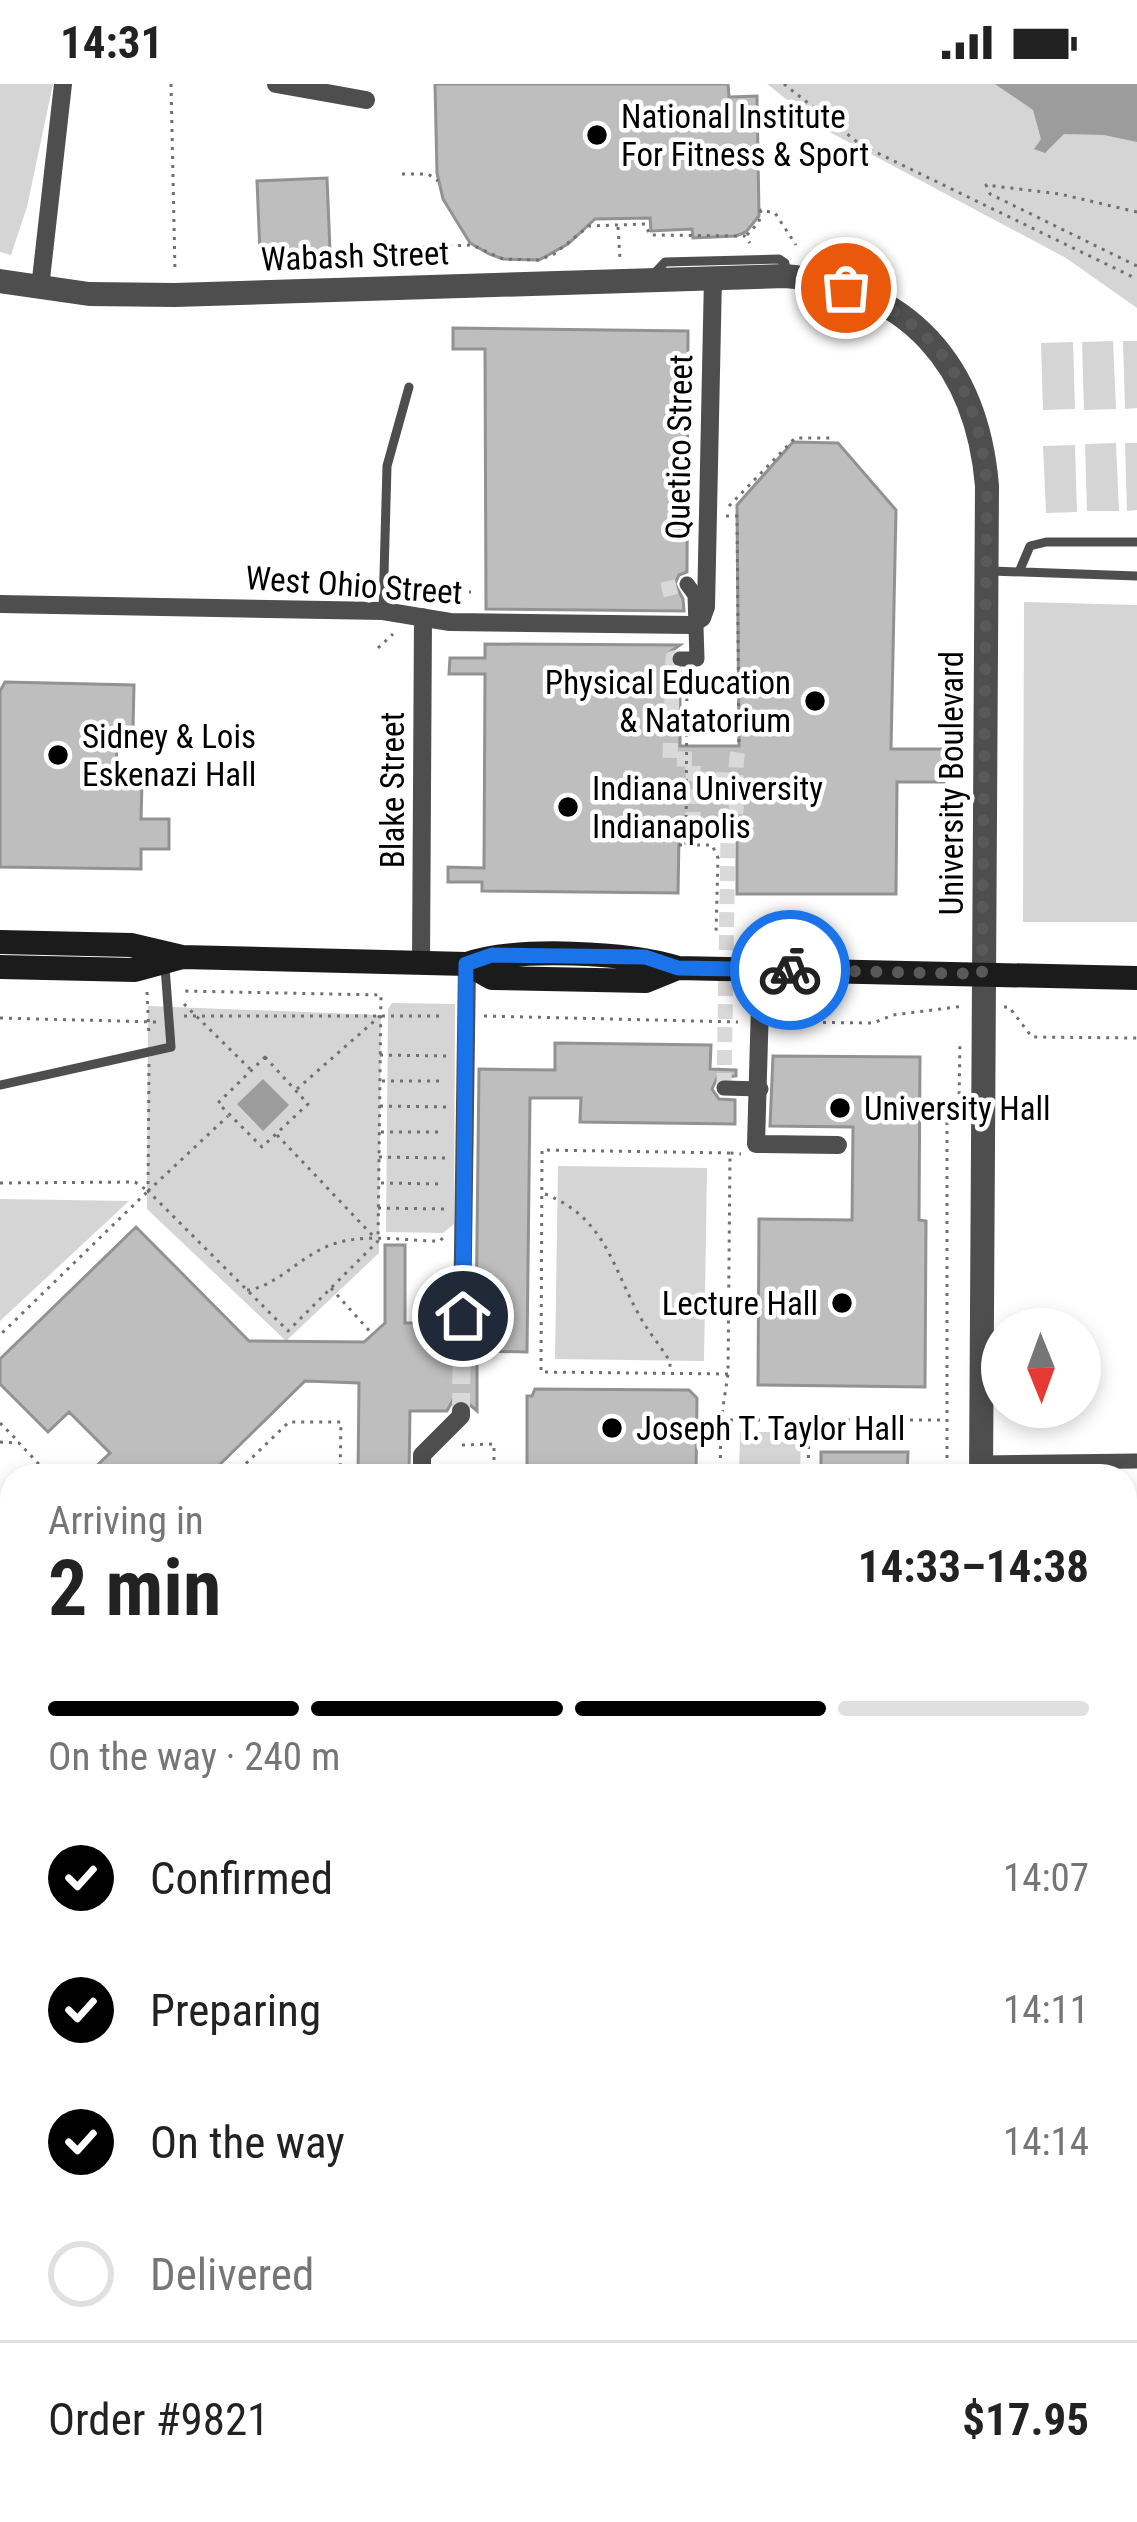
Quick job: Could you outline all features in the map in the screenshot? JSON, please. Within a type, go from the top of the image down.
[{"type":"main road","points":[[0,943],[131,945],[173,960]]},
{"type":"main road","points":[[0,968],[135,970],[173,960],[466,964],[492,955],[645,957],[678,968],[1137,978]]},
{"type":"street","points":[[40,288],[64,84]]},
{"type":"street","points":[[276,84],[366,100]]},
{"type":"street","name":"Wabash Street","points":[[0,281],[89,294],[175,295],[713,277]]},
{"type":"street","name":"University Boulevard","points":[[713,277],[822,279],[871,297],[920,327],[954,370],[971,402],[983,444],[987,486],[981,1464]]},
{"type":"street","name":"Quetico Street","points":[[702,618],[706,607],[713,277]]},
{"type":"street","points":[[684,661],[697,659],[695,595],[687,584]]},
{"type":"street","name":"West Ohio Street","points":[[0,604],[383,611],[450,622],[691,625],[702,618]]},
{"type":"street","name":"Blake Street","points":[[421,963],[423,617]]},
{"type":"street","points":[[463,1323],[466,964]]},
{"type":"street","points":[[761,970],[756,1144],[838,1145]]},
{"type":"street","points":[[724,1088],[761,1089]]},
{"type":"street","points":[[424,1464],[422,1455],[461,1411]]},
{"type":"street","points":[[1085,1464],[1137,1461]]},
{"type":"lane","points":[[649,279],[665,262],[784,262],[785,276]]},
{"type":"lane","points":[[383,611],[387,466],[409,388]]},
{"type":"lane","points":[[1019,572],[1030,546],[1137,542]]},
{"type":"lane","points":[[985,571],[1137,576]]},
{"type":"lane","points":[[0,1085],[171,1047],[173,960]]},
{"type":"path","points":[[171,84],[175,271]]},
{"type":"path","points":[[784,84],[861,145],[1137,279]]},
{"type":"path","points":[[401,174],[428,174],[438,181]]},
{"type":"path","points":[[1137,212],[1060,194],[986,185],[990,194],[1137,266]]},
{"type":"path","points":[[404,248],[472,245],[503,259],[539,260],[589,226],[644,224],[650,235],[746,236],[759,222],[761,210],[775,214],[796,245]]},
{"type":"path","points":[[618,225],[620,260]]},
{"type":"path","points":[[746,236],[763,260]]},
{"type":"path","points":[[719,516],[795,438],[832,438]]},
{"type":"path","points":[[737,516],[739,746]]},
{"type":"path","points":[[442,592],[471,592]]},
{"type":"path","points":[[378,648],[398,629]]},
{"type":"path","points":[[684,661],[686,845]]},
{"type":"path","points":[[679,845],[712,844],[718,858],[716,933]]},
{"type":"path","points":[[0,1183],[135,1182],[288,1331],[378,1241],[381,995],[148,991],[148,1191]]},
{"type":"path","points":[[169,991],[251,1070]]},
{"type":"path","points":[[1009,1007],[1032,1037],[1137,1038]]},
{"type":"path","points":[[295,1090],[381,1015]]},
{"type":"path","points":[[947,1464],[947,1121],[949,1111],[959,1102],[959,1040]]},
{"type":"path","points":[[380,1055],[455,1056]]},
{"type":"path","points":[[265,1057],[308,1104],[262,1148],[218,1103],[251,1070],[265,1057]]},
{"type":"path","points":[[380,1081],[454,1081]]},
{"type":"path","points":[[380,1106],[454,1107]]},
{"type":"path","points":[[0,1335],[230,1114]]},
{"type":"path","points":[[379,1132],[454,1132]]},
{"type":"path","points":[[276,1134],[378,1241]]},
{"type":"path","points":[[728,1374],[541,1372],[542,1150],[753,1154]]},
{"type":"path","points":[[720,1464],[728,1374],[730,1153]]},
{"type":"path","points":[[379,1156],[454,1158]]},
{"type":"path","points":[[379,1184],[454,1184]]},
{"type":"path","points":[[542,1193],[572,1205],[591,1225],[641,1319],[670,1362],[670,1372]]},
{"type":"path","points":[[379,1208],[454,1210]]},
{"type":"path","points":[[255,1298],[290,1266],[324,1247],[364,1237],[378,1241]]},
{"type":"path","points":[[331,1288],[373,1335]]},
{"type":"path","points":[[247,1290],[262,1289]]},
{"type":"path","points":[[721,1420],[947,1420]]},
{"type":"path","points":[[808,1464],[809,1420]]},
{"type":"path","points":[[245,1464],[289,1422],[340,1422],[340,1464]]},
{"type":"path","points":[[0,1424],[37,1464]]},
{"type":"path","points":[[0,1442],[19,1443]]},
{"type":"path","points":[[431,1445],[494,1444],[494,1464]]},
{"type":"shaded area","points":[[0,84],[53,84],[27,207],[11,255],[0,252]]},
{"type":"shaded area","points":[[767,84],[1137,84],[1137,308],[1066,258],[824,129]]},
{"type":"shaded area","points":[[995,84],[1137,84],[1137,142],[1064,134],[1045,153],[1034,149],[1041,139],[1033,110]]},
{"type":"shaded area","points":[[1113,341],[1116,409],[1084,410],[1082,342]]},
{"type":"shaded area","points":[[1123,341],[1137,341],[1137,408],[1125,409]]},
{"type":"shaded area","points":[[1073,342],[1075,409],[1043,410],[1041,343]]},
{"type":"shaded area","points":[[1116,443],[1119,511],[1087,511],[1085,444]]},
{"type":"shaded area","points":[[1125,443],[1137,443],[1137,510],[1127,511]]},
{"type":"shaded area","points":[[1075,445],[1077,512],[1046,513],[1043,446]]},
{"type":"shaded area","points":[[1024,602],[1137,605],[1137,922],[1023,922]]},
{"type":"shaded area","points":[[392,1003],[455,1004],[454,1224],[443,1233],[386,1232],[388,1009]]},
{"type":"shaded area","points":[[148,1006],[381,1015],[379,1253],[286,1341],[147,1209]]},
{"type":"shaded area","points":[[263,1079],[289,1105],[263,1131],[237,1104]]},
{"type":"shaded area","points":[[558,1166],[707,1168],[704,1361],[555,1359]]},
{"type":"shaded area","points":[[0,1199],[129,1201],[0,1321]]},
{"type":"shaded area","points":[[740,1432],[801,1432],[800,1464],[739,1464]]},
{"type":"building","name":"National Institute For Fitness & Sport","points":[[435,84],[728,84],[729,97],[757,96],[759,216],[736,236],[693,238],[692,229],[651,231],[650,218],[595,219],[568,244],[539,260],[489,254],[470,243],[443,199],[437,173]]},
{"type":"building","points":[[327,178],[330,251],[260,254],[257,181]]},
{"type":"building","points":[[453,328],[688,331],[687,572],[675,584],[684,611],[486,609],[485,349],[453,349]]},
{"type":"building","points":[[793,442],[838,443],[896,510],[891,749],[945,749],[944,782],[897,782],[896,894],[737,894],[737,837],[679,837],[678,893],[482,891],[482,882],[448,882],[448,867],[484,868],[485,674],[449,674],[450,658],[485,658],[485,644],[680,645],[668,660],[680,671],[680,746],[739,746],[737,505]]},
{"type":"building","name":"Sidney & Lois Eskenazi Hall","points":[[5,682],[134,685],[133,728],[117,727],[116,782],[142,783],[141,819],[169,819],[169,849],[141,849],[141,869],[0,867],[0,691]]},
{"type":"building","points":[[555,1043],[711,1045],[710,1069],[736,1070],[736,1076],[717,1078],[712,1089],[719,1099],[735,1100],[735,1124],[580,1122],[581,1098],[530,1098],[527,1352],[477,1351],[477,1411],[462,1398],[453,1400],[447,1411],[410,1411],[409,1464],[358,1464],[359,1383],[305,1381],[220,1464],[99,1464],[110,1453],[69,1412],[48,1432],[0,1384],[0,1359],[136,1227],[249,1341],[364,1342],[385,1323],[385,1245],[405,1245],[405,1323],[449,1323],[456,1335],[470,1334],[476,1323],[479,1069],[555,1070]]},
{"type":"building","name":"Lecture Hall","points":[[773,1056],[920,1057],[925,1387],[758,1385],[759,1219],[852,1220],[853,1127],[770,1126]]},
{"type":"building","name":"Joseph T. Taylor Hall","points":[[535,1389],[689,1390],[697,1398],[696,1464],[527,1464],[527,1396]]},
{"type":"building","points":[[821,1452],[908,1452],[908,1464],[821,1464]]},
{"type":"tunnel","points":[[662,590],[687,584]]},
{"type":"tunnel","points":[[680,659],[673,658],[670,759],[693,759],[693,827],[728,828],[728,837]]},
{"type":"tunnel","points":[[724,1088],[728,837],[735,817],[739,746]]},
{"type":"tunnel","points":[[693,779],[735,780]]},
{"type":"tunnel","points":[[461,1411],[462,1323]]},
{"type":"way so far","points":[[790,970],[982,974],[987,486],[983,444],[971,402],[954,370],[920,327],[871,297],[846,288]]},
{"type":"place","name":"National Institute For Fitness & Sport","points":[[597,135]]},
{"type":"place","name":"Physical Education & Natatorium","points":[[815,701]]},
{"type":"place","name":"Sidney & Lois Eskenazi Hall","points":[[58,755]]},
{"type":"place","name":"Indiana University Indianapolis","points":[[568,807]]},
{"type":"place","name":"University Hall","points":[[840,1108]]},
{"type":"place","name":"Lecture Hall","points":[[842,1303]]},
{"type":"place","name":"Joseph T. Taylor Hall","points":[[612,1428]]},
{"type":"route","points":[[463,1316],[466,964],[492,955],[645,957],[678,968],[790,970]]}]
